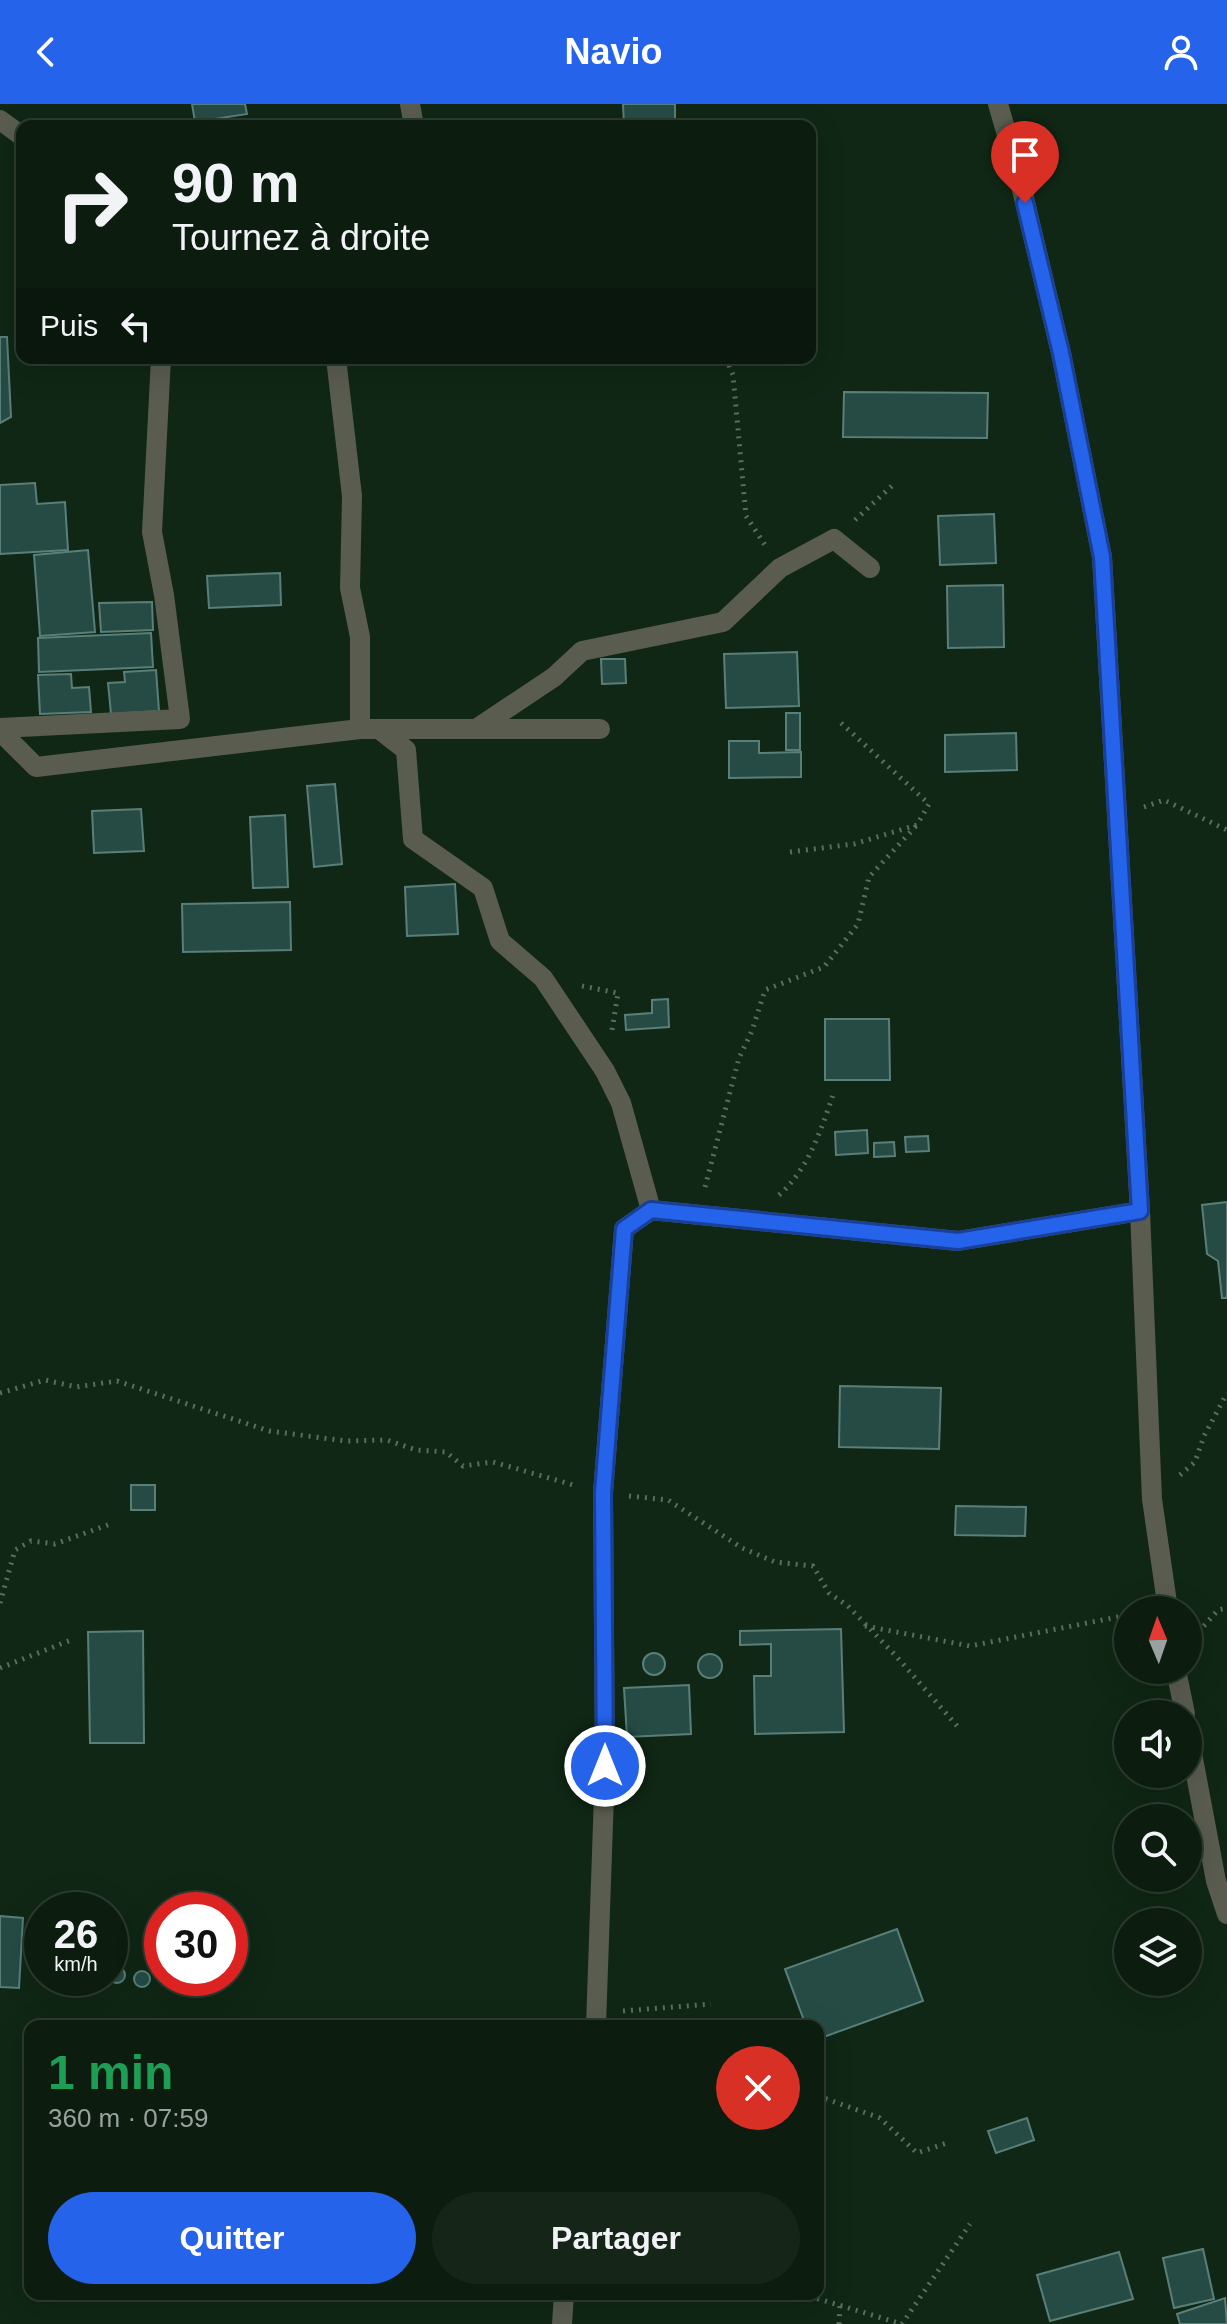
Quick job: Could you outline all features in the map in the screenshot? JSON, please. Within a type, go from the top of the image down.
[{"type":"street","points":[[998,104],[1018,173],[1061,353],[1102,557],[1119,814],[1152,1499],[1166,1596]]},
{"type":"street","points":[[0,729],[180,719],[164,595],[152,532],[161,364]]},
{"type":"street","points":[[337,364],[352,496],[350,588],[360,637],[369,729]]},
{"type":"street","points":[[476,729],[554,677],[582,651],[723,622],[780,568],[834,539],[870,568]]},
{"type":"street","points":[[0,729],[36,767],[369,729],[600,729]]},
{"type":"street","points":[[369,729],[406,750],[413,839],[483,888],[500,941],[543,978],[605,1071],[621,1103],[651,1210]]},
{"type":"street","points":[[597,2020],[605,1766],[603,1493],[624,1229],[651,1210],[958,1241],[1140,1211]]},
{"type":"street","points":[[1199,1788],[1216,1881],[1227,1914]]},
{"type":"street","points":[[562,2324],[564,2300]]},
{"type":"path","points":[[728,364],[733,375],[746,516],[780,568]]},
{"type":"path","points":[[834,539],[895,483]]},
{"type":"path","points":[[696,1215],[739,1058],[752,1031],[765,990],[824,967],[858,924],[869,877],[917,825],[929,804],[840,722]]},
{"type":"path","points":[[1119,814],[1164,800],[1227,830]]},
{"type":"path","points":[[790,852],[854,844],[917,825]]},
{"type":"path","points":[[748,1221],[791,1185],[819,1138],[833,1095]]},
{"type":"path","points":[[0,1393],[45,1380],[76,1387],[117,1381],[269,1431],[346,1441],[387,1440],[416,1450],[446,1452],[463,1466],[493,1462],[603,1493],[668,1500],[742,1548],[775,1562],[813,1566],[829,1593],[848,1606],[958,1727]]},
{"type":"path","points":[[1152,1499],[1195,1462],[1204,1436],[1227,1393]]},
{"type":"path","points":[[0,1603],[15,1550],[31,1541],[55,1544],[113,1523]]},
{"type":"path","points":[[1202,1628],[1218,1610],[1227,1608]]},
{"type":"path","points":[[864,1626],[970,1646],[1114,1618]]},
{"type":"path","points":[[0,1668],[71,1640]]},
{"type":"path","points":[[597,2020],[711,2004]]},
{"type":"path","points":[[824,2098],[880,2118],[917,2153],[947,2143]]},
{"type":"path","points":[[824,2300],[902,2324],[970,2224]]},
{"type":"path","points":[[839,2324],[840,2304]]},
{"type":"building","points":[[192,104],[245,104],[247,114],[195,120]]},
{"type":"building","points":[[623,104],[675,104],[675,120],[624,120]]},
{"type":"building","points":[[0,337],[7,337],[11,417],[0,423]]},
{"type":"building","points":[[844,392],[988,393],[987,438],[843,437]]},
{"type":"building","points":[[35,483],[37,504],[65,502],[68,550],[0,554],[0,485]]},
{"type":"building","points":[[994,514],[996,563],[940,565],[938,516]]},
{"type":"building","points":[[88,550],[95,632],[40,636],[34,555]]},
{"type":"building","points":[[280,573],[281,605],[209,608],[207,576]]},
{"type":"building","points":[[1003,585],[1004,647],[948,648],[947,586]]},
{"type":"building","points":[[152,602],[153,630],[101,632],[99,603]]},
{"type":"building","points":[[151,633],[153,667],[39,672],[38,638]]},
{"type":"building","points":[[797,652],[799,706],[726,708],[724,654]]},
{"type":"building","points":[[601,659],[625,659],[626,683],[602,684]]},
{"type":"building","points":[[156,670],[159,711],[111,714],[108,683],[125,682],[124,672]]},
{"type":"building","points":[[71,674],[72,688],[89,687],[91,712],[40,714],[38,675]]},
{"type":"building","points":[[786,713],[800,713],[800,750],[786,750]]},
{"type":"building","points":[[1016,733],[1017,770],[945,772],[945,735]]},
{"type":"building","points":[[729,741],[759,741],[759,753],[801,752],[801,777],[729,778]]},
{"type":"building","points":[[335,784],[342,864],[314,867],[307,786]]},
{"type":"building","points":[[141,809],[144,851],[94,853],[92,811]]},
{"type":"building","points":[[285,815],[288,887],[253,888],[250,817]]},
{"type":"building","points":[[455,884],[458,934],[407,936],[405,887]]},
{"type":"building","points":[[290,902],[291,950],[183,952],[182,904]]},
{"type":"building","points":[[668,999],[669,1027],[626,1030],[625,1015],[652,1013],[652,1000]]},
{"type":"building","points":[[825,1019],[889,1019],[890,1080],[825,1080]]},
{"type":"building","points":[[867,1130],[868,1153],[836,1155],[835,1132]]},
{"type":"building","points":[[928,1136],[929,1151],[906,1152],[905,1137]]},
{"type":"building","points":[[894,1142],[895,1156],[874,1157],[874,1143]]},
{"type":"building","points":[[1227,1202],[1227,1298],[1222,1298],[1218,1261],[1207,1254],[1202,1205]]},
{"type":"building","points":[[840,1386],[941,1388],[939,1449],[839,1447]]},
{"type":"building","points":[[131,1485],[155,1485],[155,1510],[131,1510]]},
{"type":"building","points":[[956,1506],[1026,1507],[1025,1536],[955,1535]]},
{"type":"building","points":[[841,1629],[844,1732],[755,1734],[754,1676],[771,1676],[771,1644],[740,1645],[740,1631]]},
{"type":"building","points":[[143,1631],[144,1743],[90,1743],[88,1632]]},
{"type":"building","points":[[654,1653],[662,1656],[665,1664],[662,1672],[654,1675],[646,1672],[643,1664],[646,1656]]},
{"type":"building","points":[[710,1654],[718,1658],[722,1666],[718,1674],[710,1678],[702,1674],[698,1666],[702,1658]]},
{"type":"building","points":[[689,1685],[691,1734],[627,1737],[624,1688]]},
{"type":"building","points":[[0,1916],[23,1918],[19,1988],[0,1987]]},
{"type":"building","points":[[897,1929],[923,2001],[824,2037],[824,2020],[804,2020],[785,1969]]},
{"type":"building","points":[[142,1971],[144,1987],[139,1987],[134,1982],[134,1976]]},
{"type":"building","points":[[1027,2118],[1034,2140],[996,2153],[988,2131]]},
{"type":"building","points":[[1203,2249],[1214,2299],[1174,2308],[1163,2258]]},
{"type":"building","points":[[1119,2252],[1133,2299],[1050,2321],[1037,2275]]},
{"type":"building","points":[[1225,2298],[1227,2324],[1180,2324],[1177,2314]]},
{"type":"route","points":[[605,1766],[603,1493],[624,1229],[651,1210],[958,1241],[1140,1211],[1102,557],[1061,353],[1025,203]]}]
